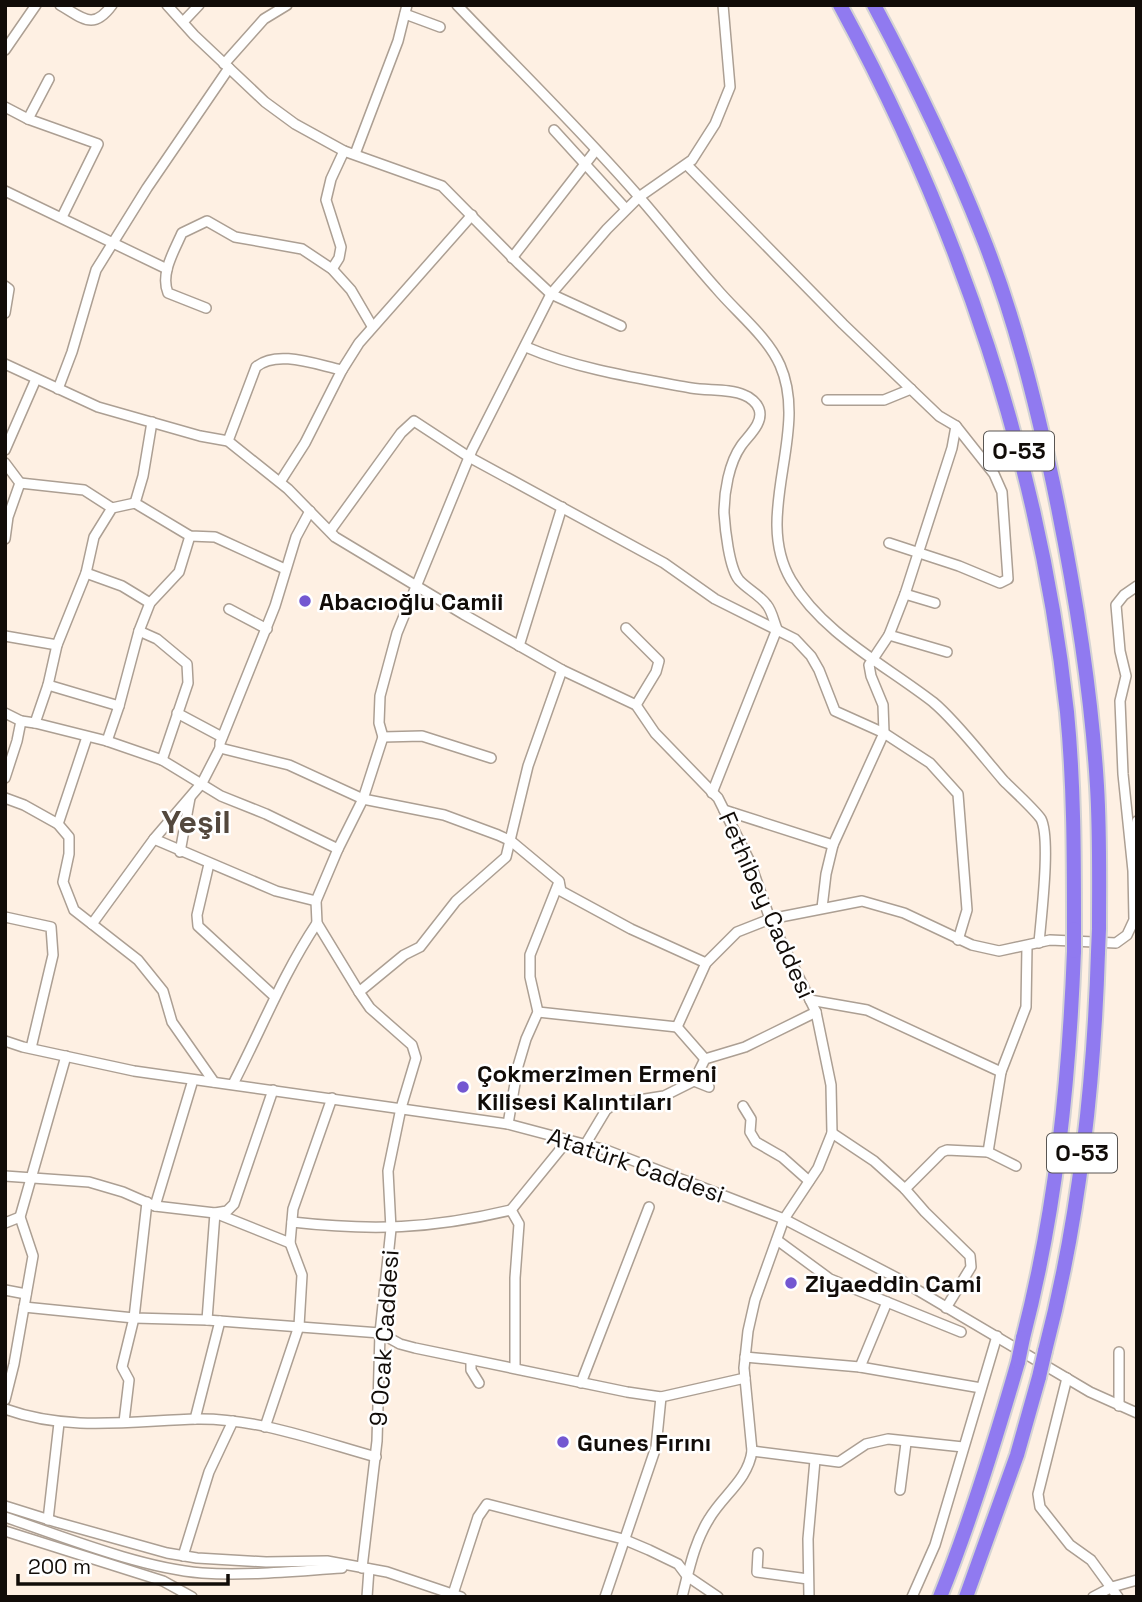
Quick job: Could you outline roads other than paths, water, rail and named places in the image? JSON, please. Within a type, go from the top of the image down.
[{"type":"highway","name":"O-53","points":[[840,5],[912,148],[955,250],[1006,404],[1030,492],[1046,566],[1067,712],[1073,790],[1074,951],[1071,1020],[1051,1208],[1018,1362],[994,1447],[940,1597]]},
{"type":"highway","name":"O-53","points":[[874,5],[940,135],[978,223],[1014,323],[1035,396],[1070,561],[1091,710],[1098,789],[1099,929],[1096,1021],[1075,1212],[1056,1308],[1017,1455],[966,1597]]},
{"type":"street","points":[[5,50],[36,5]]},
{"type":"street","points":[[60,5],[84,19],[95,20],[102,18],[112,5]]},
{"type":"street","points":[[167,5],[194,35],[265,102],[295,124],[344,151],[442,186],[551,294],[621,326]]},
{"type":"street","points":[[183,22],[199,5]]},
{"type":"street","points":[[58,389],[96,270],[227,66],[264,19],[287,5]]},
{"type":"street","points":[[457,5],[639,197],[769,347],[780,365],[786,384],[789,418],[777,524],[782,562],[809,606],[831,628],[936,705],[1041,820],[1046,854],[1040,943]]},
{"type":"street","points":[[233,1084],[274,996],[317,923],[316,901],[363,799],[383,737],[379,723],[380,696],[397,633],[469,457],[551,294],[626,209],[692,160],[715,124],[730,87],[723,5]]},
{"type":"street","points":[[355,154],[398,41],[406,10],[440,27]]},
{"type":"street","points":[[28,119],[49,79]]},
{"type":"street","points":[[5,107],[28,119],[98,144],[62,217]]},
{"type":"street","points":[[554,130],[626,209]]},
{"type":"street","points":[[512,258],[596,150]]},
{"type":"street","points":[[332,269],[339,258],[341,247],[326,200],[331,179],[344,151]]},
{"type":"street","points":[[687,165],[843,324],[939,416],[956,426],[994,474],[1002,492],[1008,579],[1000,583],[889,543]]},
{"type":"street","points":[[5,191],[167,268]]},
{"type":"street","points":[[280,482],[305,443],[342,370],[372,326],[472,215]]},
{"type":"street","points":[[206,308],[168,293],[165,285],[167,268],[181,233],[206,221],[235,237],[302,249],[332,269],[351,290],[372,326]]},
{"type":"street","points":[[5,286],[9,289],[5,313]]},
{"type":"street","points":[[526,347],[556,360],[691,388],[733,392],[755,402],[760,417],[733,462],[724,513],[731,559],[737,578],[767,605],[777,629],[712,793]]},
{"type":"street","points":[[228,441],[256,367],[261,362],[281,358],[342,370]]},
{"type":"street","points":[[5,363],[98,407],[228,441],[280,482],[330,531],[415,586],[519,646],[636,705],[659,661],[626,628]]},
{"type":"street","points":[[5,450],[36,379]]},
{"type":"street","points":[[827,400],[884,400],[911,388]]},
{"type":"street","points":[[330,531],[414,421],[469,457],[664,563],[715,599],[795,639],[811,656],[819,670],[835,711],[884,733],[930,763],[958,794],[967,911],[958,940]]},
{"type":"street","points":[[135,503],[143,477],[152,422]]},
{"type":"street","points":[[822,908],[833,845],[884,733],[883,705],[869,665],[888,635],[905,594],[952,448],[956,426]]},
{"type":"street","points":[[5,463],[20,483],[85,491],[112,508],[135,503],[190,536],[215,537],[285,569]]},
{"type":"street","points":[[5,538],[7,516],[20,483]]},
{"type":"street","points":[[519,646],[562,507]]},
{"type":"street","points":[[35,723],[48,685],[57,645],[86,573],[94,537],[112,508]]},
{"type":"street","points":[[92,924],[154,839],[202,783],[220,748],[222,737],[267,629],[296,537],[310,511]]},
{"type":"street","points":[[107,741],[139,631],[150,603],[179,572],[190,536]]},
{"type":"street","points":[[86,573],[122,586],[150,603]]},
{"type":"street","points":[[677,1027],[706,963],[737,932],[770,919],[822,908],[862,901],[904,913],[958,940],[999,951],[1050,940],[1116,943],[1127,935],[1136,912],[1135,868],[1129,849],[1120,701],[1126,676],[1120,651],[1116,605],[1137,586]]},
{"type":"street","points":[[905,594],[935,603]]},
{"type":"street","points":[[229,609],[267,629]]},
{"type":"street","points":[[139,631],[157,639],[187,664],[188,682],[162,760]]},
{"type":"street","points":[[888,635],[947,652]]},
{"type":"street","points":[[5,636],[57,645]]},
{"type":"street","points":[[359,992],[404,956],[420,947],[456,901],[506,857],[528,766],[562,670]]},
{"type":"street","points":[[48,685],[119,706]]},
{"type":"street","name":"Fethibey Caddesi","points":[[636,705],[655,733],[718,798],[750,862],[770,919],[816,1012],[831,1085],[832,1133],[818,1168],[784,1219],[755,1300],[748,1331],[745,1378],[752,1451]]},
{"type":"street","points":[[5,713],[21,721],[107,741],[162,760],[221,796],[266,814],[338,849]]},
{"type":"street","points":[[177,713],[222,737]]},
{"type":"street","points":[[5,778],[21,721]]},
{"type":"street","points":[[383,737],[422,736],[491,758]]},
{"type":"street","points":[[58,824],[87,737]]},
{"type":"street","points":[[220,748],[289,765],[363,799],[444,815],[511,841],[559,881],[561,891],[631,929],[706,963]]},
{"type":"street","points":[[180,852],[190,796]]},
{"type":"street","points":[[5,798],[58,824],[69,837],[69,854],[63,882],[74,910],[138,960],[163,991],[172,1022],[214,1082]]},
{"type":"street","points":[[724,810],[833,845]]},
{"type":"street","points":[[1129,849],[1134,841],[1137,821]]},
{"type":"street","points":[[154,839],[276,891],[316,901]]},
{"type":"street","points":[[209,864],[197,915],[198,926],[274,996]]},
{"type":"street","points":[[508,1124],[518,1066],[538,1012],[530,977],[530,955],[559,881]]},
{"type":"street","points":[[5,917],[51,927],[53,955],[31,1048]]},
{"type":"street","name":"9 Ocak Caddesi","points":[[317,923],[370,1008],[412,1045],[416,1058],[401,1108],[388,1171],[391,1229],[380,1333],[380,1393],[365,1569],[366,1597]]},
{"type":"street","points":[[988,1152],[1001,1072],[1026,1007],[1027,946]]},
{"type":"street","points":[[810,1000],[867,1010],[1001,1072]]},
{"type":"street","points":[[538,1012],[677,1027],[705,1059]]},
{"type":"street","points":[[585,1145],[606,1110],[614,1104],[664,1096],[694,1081],[705,1059],[744,1047],[816,1012]]},
{"type":"street","name":"Atatürk Caddesi","points":[[5,1041],[134,1071],[508,1124],[585,1145],[784,1219],[897,1278],[1067,1378],[1137,1413]]},
{"type":"street","points":[[5,1399],[33,1256],[20,1217],[66,1056]]},
{"type":"street","points":[[124,1422],[129,1380],[122,1367],[134,1318],[151,1204],[193,1080]]},
{"type":"street","points":[[694,1081],[709,1087]]},
{"type":"street","points":[[215,1213],[227,1210],[234,1204],[273,1090]]},
{"type":"street","points":[[265,1427],[299,1326],[302,1275],[289,1243],[293,1209],[332,1098]]},
{"type":"street","points":[[743,1106],[751,1119],[750,1132],[756,1142],[782,1157],[809,1181]]},
{"type":"street","points":[[832,1133],[874,1161],[970,1256],[971,1267],[946,1308]]},
{"type":"street","points":[[292,1222],[341,1228],[391,1229],[463,1222],[511,1210],[568,1140]]},
{"type":"street","points":[[905,1189],[942,1152],[988,1152],[1016,1167]]},
{"type":"street","points":[[5,1176],[89,1182],[151,1204],[215,1213],[289,1243]]},
{"type":"street","points":[[581,1383],[649,1207]]},
{"type":"street","points":[[511,1210],[519,1224],[515,1278],[515,1368]]},
{"type":"street","points":[[207,1320],[215,1213]]},
{"type":"street","points":[[5,1223],[20,1217]]},
{"type":"street","points":[[777,1240],[830,1279],[961,1332]]},
{"type":"street","points":[[5,1290],[26,1294]]},
{"type":"street","points":[[860,1367],[887,1301]]},
{"type":"street","points":[[23,1307],[134,1318],[207,1320],[380,1333],[400,1344],[471,1361],[661,1397],[745,1378]]},
{"type":"street","points":[[195,1419],[220,1321]]},
{"type":"street","points":[[912,1597],[934,1545],[997,1336]]},
{"type":"street","points":[[1119,1352],[1119,1406]]},
{"type":"street","points":[[746,1357],[860,1367],[981,1388]]},
{"type":"street","points":[[471,1361],[471,1370],[479,1383]]},
{"type":"street","points":[[1067,1378],[1038,1494],[1040,1507],[1070,1545],[1091,1560],[1118,1597]]},
{"type":"street","points":[[605,1597],[656,1447],[661,1397]]},
{"type":"street","points":[[5,1409],[30,1418],[59,1423],[195,1419],[233,1421],[376,1457]]},
{"type":"street","points":[[183,1556],[209,1472],[233,1421]]},
{"type":"street","points":[[48,1520],[59,1423]]},
{"type":"street","points":[[682,1597],[697,1542],[709,1518],[744,1475],[750,1464],[752,1451],[839,1462],[866,1444],[888,1439],[963,1447]]},
{"type":"street","points":[[900,1490],[906,1443]]},
{"type":"street","points":[[809,1597],[808,1539],[815,1460]]},
{"type":"street","points":[[5,1506],[183,1556],[266,1562],[327,1561],[387,1572],[457,1595],[478,1517],[487,1504],[623,1539],[678,1564],[687,1576],[718,1597]]},
{"type":"street","points":[[5,1517],[146,1563],[201,1573],[262,1574],[351,1567]]},
{"type":"street","points":[[5,1531],[163,1581],[192,1597]]},
{"type":"street","points":[[758,1553],[757,1572],[808,1579]]},
{"type":"street","points":[[1093,1597],[1112,1587],[1137,1580]]},
{"type":"place","name":"Abacıoğlu Camii","points":[[305,601]]},
{"type":"place","name":"Çokmerzimen Ermeni Kilisesi Kalıntıları","points":[[463,1087]]},
{"type":"place","name":"Ziyaeddin Cami","points":[[791,1283]]},
{"type":"place","name":"Gunes Fırını","points":[[563,1442]]},
{"type":"district","name":"Yeşil","points":[[196,822]]}]
